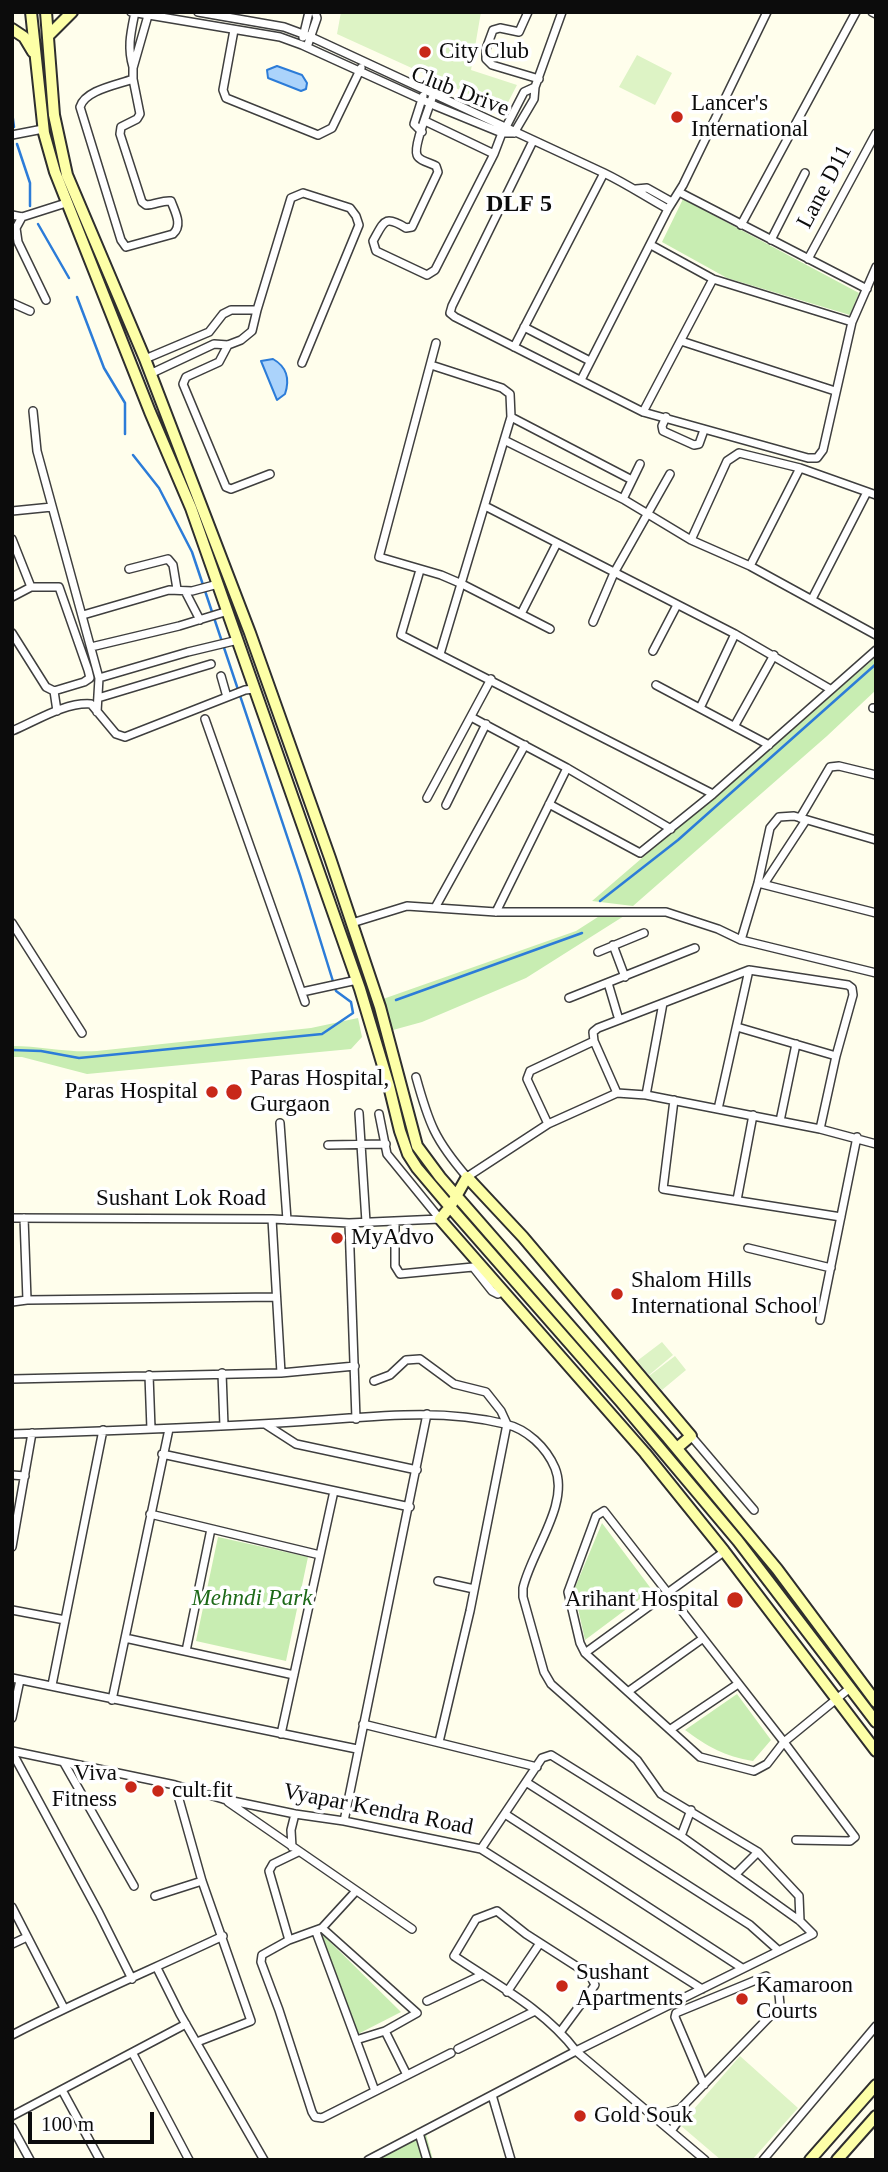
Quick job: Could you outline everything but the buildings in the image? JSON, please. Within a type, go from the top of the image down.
[{"type":"main road","points":[[31,12],[43,129],[55,172],[191,508],[213,586],[217,614],[232,641],[357,980],[408,1154],[450,1207],[621,1402],[738,1541],[876,1722]]},
{"type":"main road","points":[[46,12],[54,115],[63,160],[145,359],[265,674],[380,1007],[417,1146],[457,1196],[677,1448],[777,1569],[876,1702]]},
{"type":"main road","points":[[48,36],[72,12]]},
{"type":"main road","points":[[12,29],[24,37],[36,61]]},
{"type":"main road","points":[[677,1448],[691,1436],[523,1237],[469,1179],[440,1219],[645,1453],[876,1751]]},
{"type":"main road","points":[[810,2160],[876,2085]]},
{"type":"main road","points":[[837,2160],[876,2116]]},
{"type":"street","name":"Club Drive","points":[[134,12],[279,37],[305,46],[359,71],[533,141],[604,173],[636,189],[645,197],[670,205]]},
{"type":"street","points":[[133,79],[89,95],[82,100],[80,107],[121,240],[126,247],[173,234],[178,224],[171,201],[165,200],[151,205],[142,202],[120,134],[121,127],[141,114],[129,54],[134,12]]},
{"type":"street","name":"Club Drive","points":[[198,12],[284,27],[364,62],[423,96]]},
{"type":"street","points":[[305,46],[309,12]]},
{"type":"street","points":[[307,36],[317,18],[315,12]]},
{"type":"street","points":[[528,12],[519,32],[493,30],[486,49],[486,59],[492,65],[537,83]]},
{"type":"street","points":[[514,133],[534,99],[562,12]]},
{"type":"street","points":[[581,380],[679,192],[767,12]]},
{"type":"street","points":[[741,225],[856,12]]},
{"type":"street","points":[[133,68],[149,14]]},
{"type":"street","points":[[234,30],[223,90],[226,97],[318,135],[332,128],[364,62]]},
{"type":"street","points":[[432,99],[417,155],[436,166],[438,172],[412,226],[406,228],[388,220],[383,223],[373,241],[376,251],[427,275],[435,270],[524,92],[537,83]]},
{"type":"street","points":[[422,131],[414,124],[423,96]]},
{"type":"street","points":[[425,121],[494,154]]},
{"type":"street","points":[[12,135],[43,129]]},
{"type":"street","name":"Lane D11","points":[[808,259],[876,133]]},
{"type":"street","points":[[533,141],[450,313],[643,412],[808,458],[817,458],[823,450],[852,322],[876,267]]},
{"type":"street","points":[[514,347],[604,173]]},
{"type":"street","points":[[771,240],[805,173]]},
{"type":"street","points":[[679,192],[867,289]]},
{"type":"street","points":[[150,374],[214,344],[228,345],[241,340],[252,331],[291,198],[303,193],[350,208],[359,225],[302,363]]},
{"type":"street","points":[[12,215],[22,217],[66,203]]},
{"type":"street","points":[[22,217],[16,229],[18,242],[46,300]]},
{"type":"street","points":[[651,245],[713,279],[852,322]]},
{"type":"street","points":[[643,412],[713,279]]},
{"type":"street","points":[[12,303],[30,311]]},
{"type":"street","points":[[145,359],[209,332],[222,314],[231,310],[257,310]]},
{"type":"street","points":[[524,327],[590,362]]},
{"type":"street","points":[[209,332],[214,344]]},
{"type":"street","points":[[681,341],[835,391]]},
{"type":"street","points":[[436,343],[379,557],[441,575],[550,629]]},
{"type":"street","points":[[228,345],[219,362],[186,377],[183,384],[226,487],[231,489],[270,474]]},
{"type":"street","points":[[170,348],[177,360]]},
{"type":"street","points":[[431,365],[502,388],[510,394],[511,417],[440,654]]},
{"type":"street","points":[[33,411],[37,452],[99,678],[97,712]]},
{"type":"street","points":[[511,417],[632,480]]},
{"type":"street","points":[[666,417],[663,431],[695,445],[699,443],[704,430]]},
{"type":"street","points":[[504,440],[623,499],[691,540],[750,566],[876,635]]},
{"type":"street","points":[[691,540],[727,461],[739,453],[800,468],[876,495]]},
{"type":"street","points":[[623,499],[640,464]]},
{"type":"street","points":[[750,566],[800,468]]},
{"type":"street","points":[[593,622],[614,573],[670,474]]},
{"type":"street","points":[[812,599],[867,492]]},
{"type":"street","points":[[485,506],[735,634],[830,689]]},
{"type":"street","points":[[12,511],[52,507]]},
{"type":"street","points":[[12,539],[32,587]]},
{"type":"street","points":[[521,614],[557,543]]},
{"type":"street","points":[[129,569],[168,559],[200,620]]},
{"type":"street","points":[[420,570],[401,635],[713,794]]},
{"type":"street","points":[[83,615],[185,590],[213,586]]},
{"type":"street","points":[[12,597],[32,587],[59,587],[89,678],[54,691],[46,687],[12,633]]},
{"type":"street","points":[[653,651],[677,605]]},
{"type":"street","points":[[91,647],[217,614]]},
{"type":"street","points":[[700,708],[735,634]]},
{"type":"street","points":[[99,678],[232,641]]},
{"type":"street","points":[[549,804],[640,853],[713,794],[876,650]]},
{"type":"street","points":[[735,725],[774,655]]},
{"type":"street","points":[[98,698],[211,664]]},
{"type":"street","points":[[221,676],[230,696]]},
{"type":"street","points":[[427,799],[491,679]]},
{"type":"street","points":[[656,685],[769,745]]},
{"type":"street","points":[[12,731],[82,703],[91,704],[116,733],[125,737],[250,690]]},
{"type":"street","points":[[54,691],[57,711]]},
{"type":"street","points":[[471,717],[568,768],[671,829]]},
{"type":"street","points":[[205,719],[305,1002]]},
{"type":"street","points":[[446,805],[486,724]]},
{"type":"street","points":[[436,906],[525,745]]},
{"type":"street","points":[[761,884],[803,819],[830,767],[839,765],[876,775]]},
{"type":"street","points":[[496,912],[568,768]]},
{"type":"street","points":[[741,940],[761,884],[770,828],[779,817],[803,819],[876,840]]},
{"type":"street","points":[[761,884],[876,913]]},
{"type":"street","points":[[352,923],[407,906],[496,912],[666,912],[718,929],[741,940],[876,973]]},
{"type":"street","points":[[12,923],[82,1033]]},
{"type":"street","points":[[598,952],[644,933]]},
{"type":"street","points":[[613,945],[625,977]]},
{"type":"street","points":[[569,998],[695,948]]},
{"type":"street","points":[[718,1109],[748,970]]},
{"type":"street","points":[[617,1093],[594,1041],[593,1031],[748,970],[848,985],[852,988],[853,995],[820,1129]]},
{"type":"street","points":[[302,992],[357,980]]},
{"type":"street","points":[[608,983],[619,1020]]},
{"type":"street","points":[[646,1095],[663,1003]]},
{"type":"street","points":[[737,1027],[836,1056]]},
{"type":"street","points":[[548,1124],[527,1079],[530,1071],[594,1041]]},
{"type":"street","points":[[780,1121],[796,1044]]},
{"type":"street","points":[[416,1077],[429,1122],[439,1143],[469,1179],[481,1174],[482,1169],[548,1124],[617,1093],[646,1095],[753,1115],[857,1137],[876,1144]]},
{"type":"street","points":[[674,1100],[663,1189],[841,1217]]},
{"type":"street","points":[[359,1113],[366,1222]]},
{"type":"street","points":[[379,1114],[387,1154],[440,1219]]},
{"type":"street","points":[[737,1200],[753,1115]]},
{"type":"street","points":[[280,1123],[288,1220]]},
{"type":"street","points":[[820,1320],[857,1137]]},
{"type":"street","points":[[328,1145],[386,1144]]},
{"type":"street","points":[[24,1217],[27,1300]]},
{"type":"street","name":"Sushant Lok Road","points":[[12,1218],[272,1219],[349,1223],[440,1219]]},
{"type":"street","points":[[272,1219],[281,1373]]},
{"type":"street","points":[[395,1222],[395,1266],[400,1274],[473,1268],[492,1291],[498,1294],[503,1291]]},
{"type":"street","points":[[349,1223],[356,1419]]},
{"type":"street","points":[[748,1248],[831,1268]]},
{"type":"street","points":[[12,1302],[276,1297]]},
{"type":"street","points":[[374,1381],[390,1375],[406,1360],[420,1359],[454,1384],[486,1392],[501,1411],[507,1424],[474,1589],[439,1742]]},
{"type":"street","points":[[12,1379],[281,1373],[355,1366]]},
{"type":"street","points":[[222,1373],[224,1426]]},
{"type":"street","points":[[149,1375],[151,1429]]},
{"type":"street","points":[[344,1821],[428,1414]]},
{"type":"street","points":[[12,1433],[169,1429],[428,1414],[507,1424],[535,1438],[554,1466],[559,1481],[557,1503],[523,1588],[523,1597],[544,1672],[561,1695],[637,1760],[661,1794],[758,1852],[799,1896],[800,1921]]},
{"type":"street","points":[[264,1424],[296,1444],[417,1470]]},
{"type":"street","points":[[112,1700],[169,1429]]},
{"type":"street","points":[[52,1685],[103,1430]]},
{"type":"street","points":[[12,1548],[32,1433]]},
{"type":"street","points":[[691,1436],[754,1510]]},
{"type":"street","points":[[162,1454],[410,1507]]},
{"type":"street","points":[[12,1475],[25,1476]]},
{"type":"street","points":[[281,1734],[334,1491]]},
{"type":"street","points":[[796,1840],[850,1841],[855,1838],[784,1742],[604,1511],[596,1516],[568,1592],[580,1643],[585,1653],[699,1757],[754,1772],[767,1764],[784,1742],[850,1688]]},
{"type":"street","points":[[150,1514],[320,1555]]},
{"type":"street","points":[[186,1651],[211,1529]]},
{"type":"street","points":[[585,1653],[738,1541]]},
{"type":"street","points":[[438,1581],[474,1589]]},
{"type":"street","points":[[12,1610],[65,1620]]},
{"type":"street","points":[[125,1638],[294,1675]]},
{"type":"street","points":[[629,1691],[702,1639]]},
{"type":"street","points":[[12,1718],[16,1679],[357,1749]]},
{"type":"street","points":[[671,1729],[738,1684]]},
{"type":"street","points":[[363,1724],[537,1767]]},
{"type":"street","points":[[12,1751],[132,1979]]},
{"type":"street","name":"Vyapar Kendra Road","points":[[12,1751],[175,1785],[223,1799],[481,1849],[702,1990]]},
{"type":"street","points":[[368,2160],[576,2051],[813,1934],[800,1921],[681,1836],[551,1755],[542,1758],[481,1849]]},
{"type":"street","points":[[64,1763],[134,1886]]},
{"type":"street","points":[[526,1782],[750,1925],[778,1950]]},
{"type":"street","points":[[175,1785],[202,1881],[251,2021],[197,2042]]},
{"type":"street","points":[[223,1799],[412,1928]]},
{"type":"street","points":[[681,1836],[691,1811]]},
{"type":"street","points":[[295,1814],[291,1830],[295,1850]]},
{"type":"street","points":[[505,1814],[742,1968]]},
{"type":"street","points":[[289,1940],[269,1871],[273,1864],[295,1850]]},
{"type":"street","points":[[736,1874],[758,1852]]},
{"type":"street","points":[[155,1896],[202,1881]]},
{"type":"street","points":[[356,1891],[319,1930],[289,1940],[262,1955],[261,1962],[315,2118],[322,2118],[535,2011]]},
{"type":"street","points":[[12,1907],[64,2008]]},
{"type":"street","points":[[561,2031],[595,1985],[590,1975],[497,1911],[476,1919],[454,1956],[561,2031],[576,2051],[705,2160]]},
{"type":"street","points":[[319,1930],[417,2013],[385,2031],[356,2040]]},
{"type":"street","points":[[319,1930],[375,2091]]},
{"type":"street","points":[[12,2035],[64,2008],[223,1936]]},
{"type":"street","points":[[12,1944],[27,1937]]},
{"type":"street","points":[[507,1992],[540,1943]]},
{"type":"street","points":[[157,1968],[264,2160]]},
{"type":"street","points":[[427,2001],[482,1975]]},
{"type":"street","points":[[660,2121],[668,2112],[680,2109],[704,2085],[780,2005],[779,1994],[766,1976],[676,2013],[675,2017],[704,2085]]},
{"type":"street","points":[[12,2116],[186,2024]]},
{"type":"street","points":[[763,2160],[876,2026]]},
{"type":"street","points":[[385,2031],[407,2075]]},
{"type":"street","points":[[133,2054],[189,2160]]},
{"type":"street","points":[[62,2090],[100,2160]]},
{"type":"street","points":[[492,2095],[511,2160]]},
{"type":"street","points":[[671,2131],[681,2117],[680,2109]]},
{"type":"street","points":[[12,2126],[30,2160]]},
{"type":"street","points":[[419,2133],[427,2160]]},
{"type":"green space","name":"City Club","points":[[341,12],[481,12],[471,70],[517,85],[504,110],[337,34]]},
{"type":"green space","points":[[637,55],[672,73],[655,105],[619,87]]},
{"type":"green space","points":[[683,199],[859,293],[850,315],[727,278],[662,242]]},
{"type":"green space","points":[[876,657],[876,690],[633,906],[592,901]]},
{"type":"green space","points":[[601,915],[624,916],[526,978],[422,1022],[393,1030],[383,999],[576,931]]},
{"type":"green space","points":[[358,1018],[362,1037],[351,1049],[87,1074],[22,1057],[12,1057],[12,1046],[97,1051],[311,1028]]},
{"type":"green space","points":[[662,1342],[673,1355],[649,1375],[637,1361]]},
{"type":"green space","points":[[675,1356],[686,1370],[662,1390],[649,1376]]},
{"type":"green space","points":[[602,1523],[652,1590],[585,1640],[574,1590]]},
{"type":"green space","name":"Mehndi Park","points":[[218,1537],[308,1557],[286,1661],[196,1641]]},
{"type":"green space","points":[[737,1694],[771,1740],[753,1761],[717,1750],[685,1730]]},
{"type":"green space","points":[[320,1932],[401,2012],[358,2034]]},
{"type":"green space","points":[[740,2056],[798,2108],[752,2160],[721,2160],[680,2125]]},
{"type":"green space","points":[[426,2134],[433,2160],[377,2160]]},
{"type":"water","points":[[277,66],[302,75],[307,83],[306,89],[301,91],[268,78],[267,70]]},
{"type":"water","points":[[273,359],[284,370],[287,378],[285,394],[277,400],[261,361]]},
{"type":"waterway","points":[[12,112],[14,127]]},
{"type":"waterway","points":[[17,144],[30,183],[30,206]]},
{"type":"waterway","points":[[38,224],[69,278]]},
{"type":"waterway","points":[[77,297],[104,368],[125,403],[125,434]]},
{"type":"waterway","points":[[12,1050],[41,1051],[79,1058],[322,1034],[353,1013],[351,1002],[336,991],[192,552],[159,488],[133,455]]},
{"type":"waterway","points":[[600,901],[678,840],[876,664]]},
{"type":"waterway","points":[[396,1000],[582,933]]},
{"type":"place","name":"City Club","points":[[425,52]]},
{"type":"place","name":"Lancer's International","points":[[677,117]]},
{"type":"place","name":"Paras Hospital","points":[[212,1092]]},
{"type":"place","name":"Paras Hospital, Gurgaon","points":[[234,1092]]},
{"type":"place","name":"MyAdvo","points":[[337,1238]]},
{"type":"place","name":"Shalom Hills International School","points":[[617,1294]]},
{"type":"place","name":"Arihant Hospital","points":[[735,1600]]},
{"type":"place","name":"Viva Fitness","points":[[131,1787]]},
{"type":"place","name":"cult.fit","points":[[158,1791]]},
{"type":"place","name":"Sushant Apartments","points":[[562,1986]]},
{"type":"place","name":"Kamaroon Courts","points":[[742,1999]]},
{"type":"place","name":"Gold Souk","points":[[580,2116]]},
{"type":"district","name":"DLF 5","points":[[519,205]]}]
